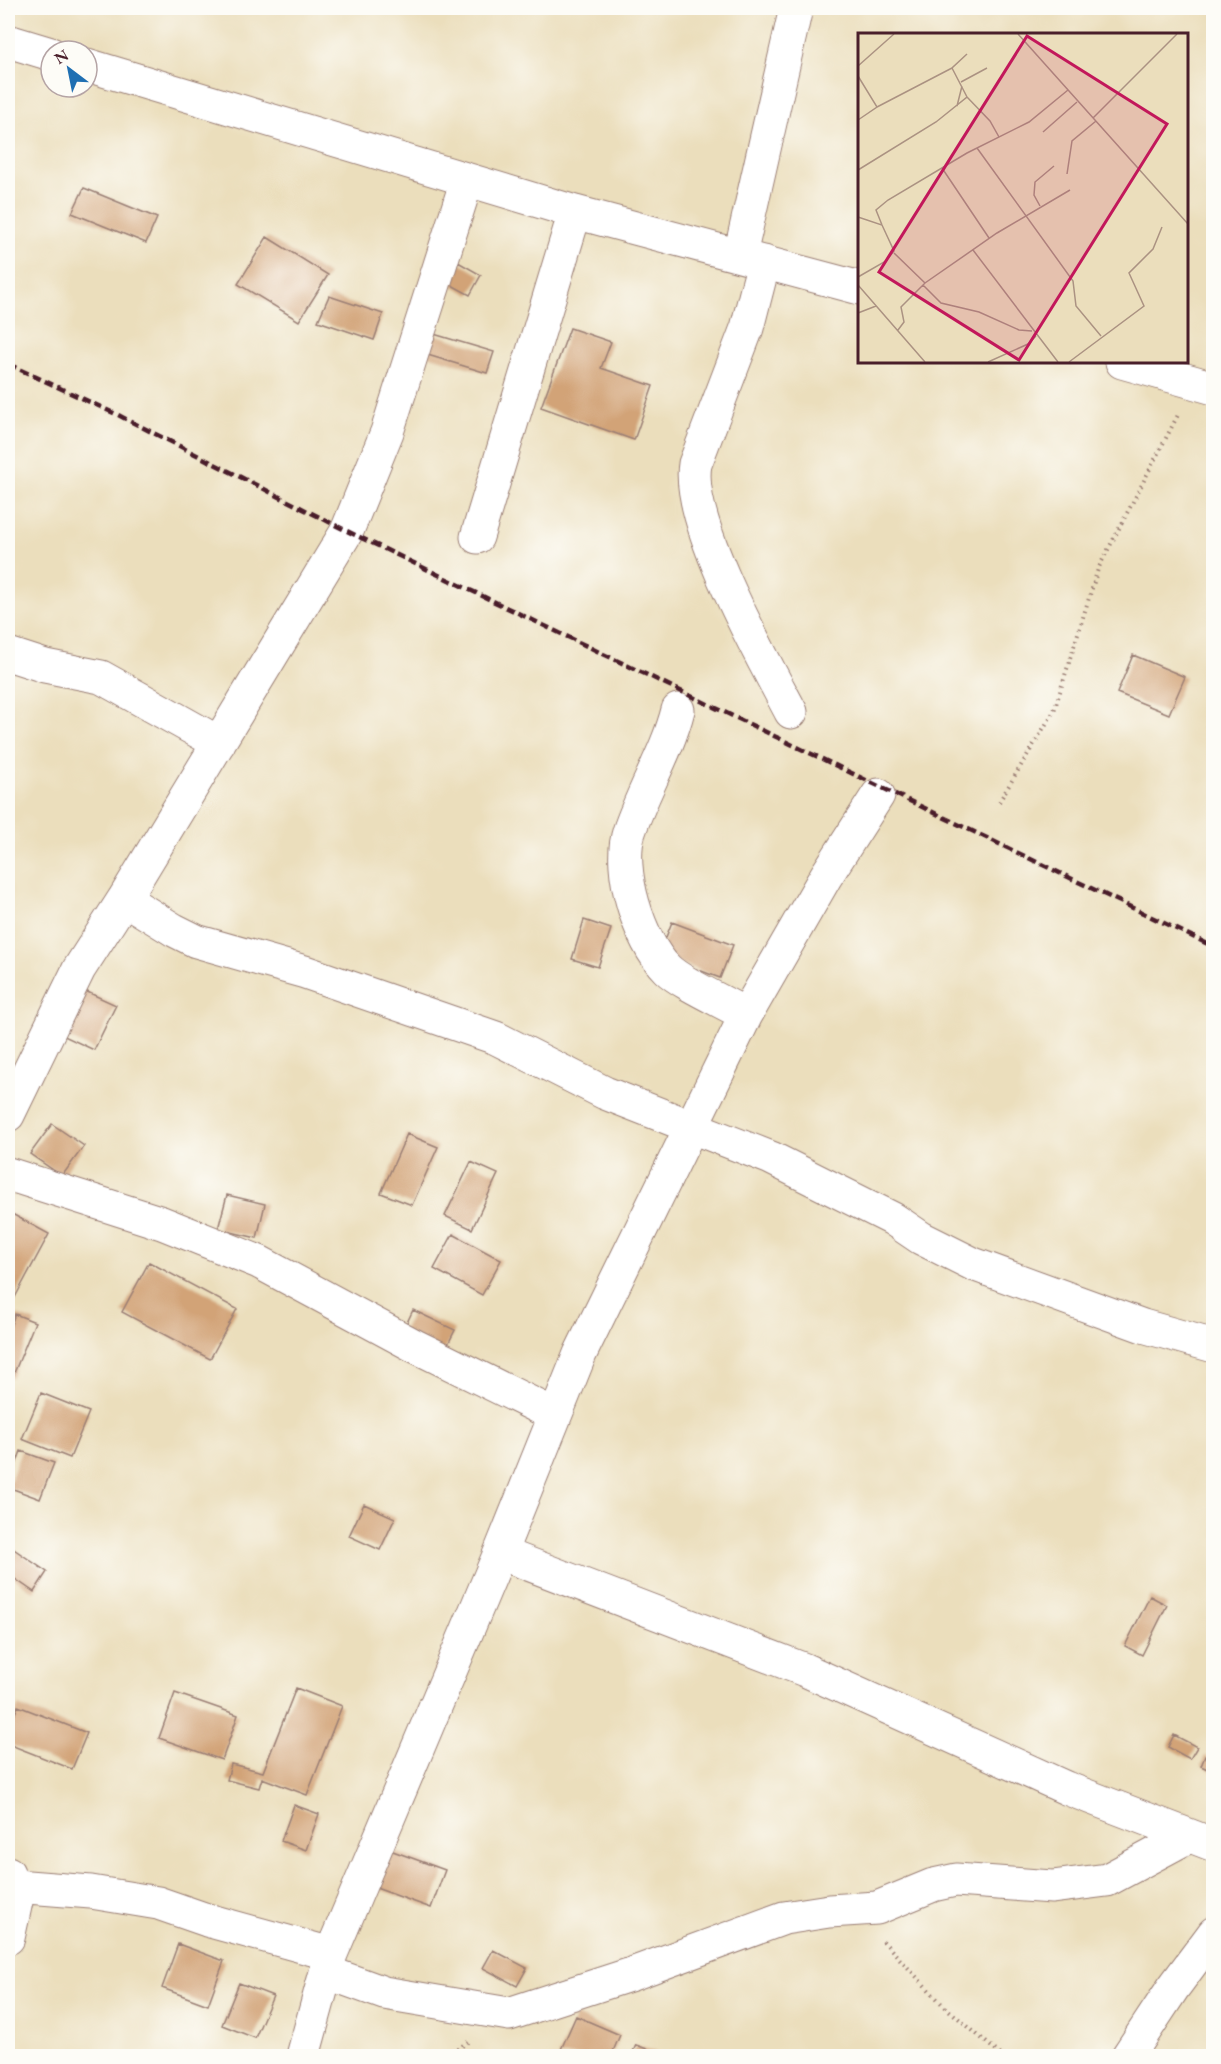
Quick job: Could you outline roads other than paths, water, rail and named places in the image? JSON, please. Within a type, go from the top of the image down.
[{"type":"street","points":[[791,712],[712,548],[700,519],[693,484],[695,464],[739,350],[752,258],[796,8]]},
{"type":"street","points":[[8,41],[39,50]]},
{"type":"street","points":[[99,69],[575,212],[858,287]]},
{"type":"street","points":[[8,1115],[79,969],[124,899],[347,531],[387,432],[467,180]]},
{"type":"street","points":[[477,537],[575,212]]},
{"type":"street","points":[[1125,363],[1202,385]]},
{"type":"street","points":[[8,654],[45,666],[101,677],[219,743]]},
{"type":"street","points":[[678,710],[672,735],[645,788],[627,839],[623,857],[628,885],[648,939],[666,969],[746,1015]]},
{"type":"street","points":[[303,2056],[328,1963],[500,1553],[580,1353],[746,1015],[825,876],[878,795]]},
{"type":"street","points":[[124,899],[196,941],[305,972],[496,1038],[605,1092],[781,1163],[893,1219],[921,1238],[973,1264],[1143,1326],[1214,1346]]},
{"type":"street","points":[[8,1173],[162,1223],[259,1262],[415,1346],[555,1415]]},
{"type":"street","points":[[500,1553],[805,1670],[1055,1783],[1201,1841]]},
{"type":"street","points":[[8,1938],[17,1906],[11,1880],[158,1904],[328,1963],[384,1993],[509,2014],[632,1974],[784,1918],[808,1913],[863,1910],[891,1904],[933,1885],[956,1880],[1052,1887],[1107,1880],[1201,1841]]},
{"type":"street","points":[[1128,2056],[1173,1988],[1214,1933]]},
{"type":"railway","points":[[8,364],[118,415],[347,531],[1214,947]]}]
